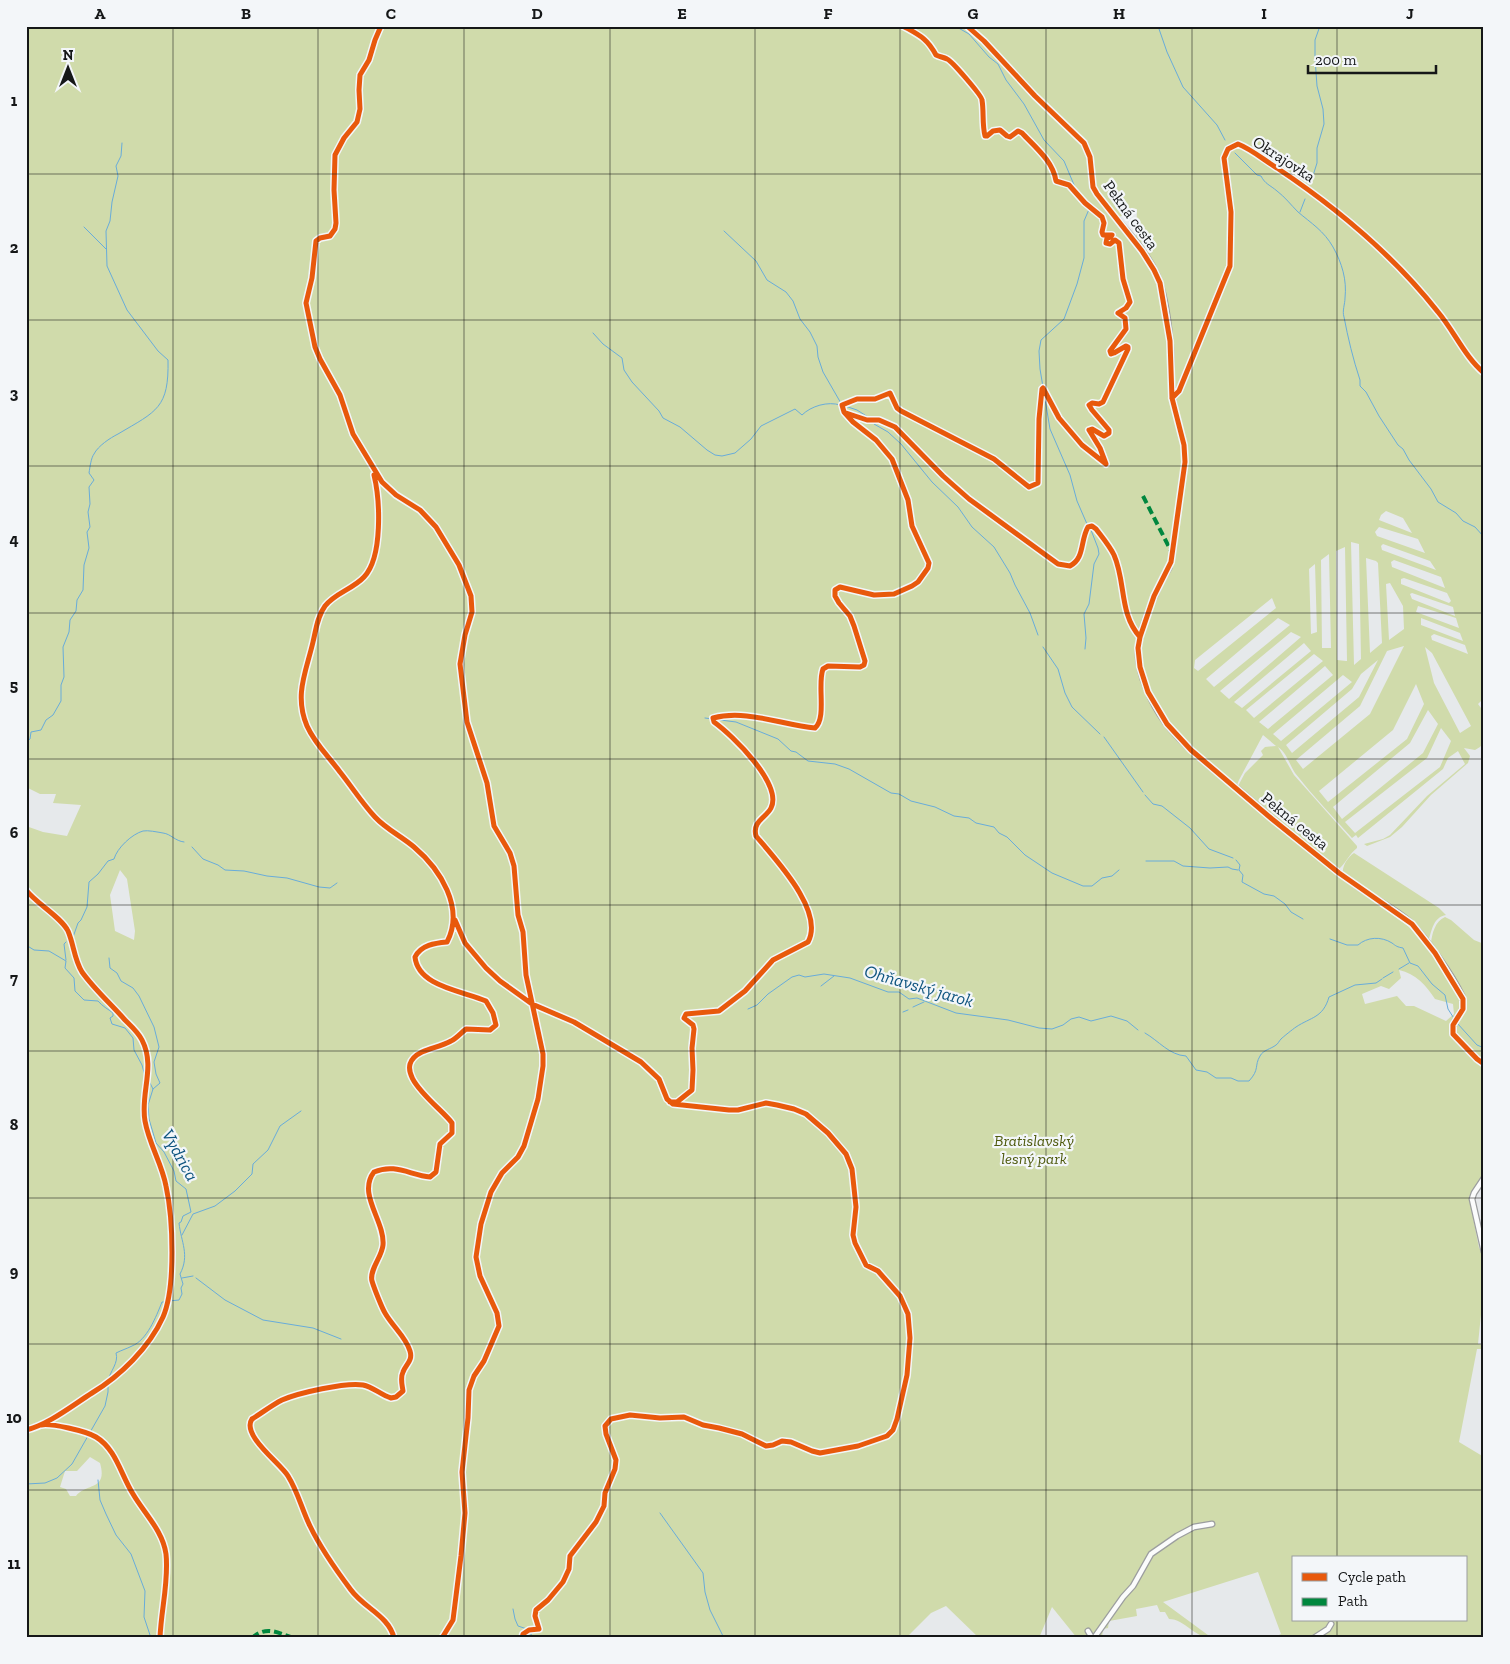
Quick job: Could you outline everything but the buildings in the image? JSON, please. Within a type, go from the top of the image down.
[{"type":"street","name":"Pekná cesta","points":[[967,26],[984,41],[1035,96],[1086,146],[1090,157],[1093,187],[1142,251],[1154,270],[1160,283],[1170,341],[1172,398],[1174,405]]},
{"type":"street","name":"Okrajovka","points":[[1172,398],[1179,391],[1230,266],[1231,212],[1224,158],[1229,148],[1238,144],[1306,188],[1367,236],[1428,300],[1473,362],[1484,373]]},
{"type":"street","name":"Pekná cesta","points":[[1169,568],[1154,596],[1140,637],[1138,652],[1145,683],[1160,714],[1191,750],[1272,819],[1358,887],[1412,924],[1435,952],[1461,995],[1464,1008],[1454,1022],[1452,1027],[1453,1034],[1484,1064]]},
{"type":"street","points":[[26,890],[63,924],[68,931],[76,961],[82,972],[137,1032],[147,1054],[149,1076],[144,1108],[146,1123],[164,1176],[169,1205],[172,1244],[168,1301],[154,1333],[124,1369],[108,1384],[47,1421],[26,1430]]},
{"type":"street","points":[[1483,1180],[1474,1193],[1472,1202],[1484,1252]]},
{"type":"street","points":[[1088,1631],[1093,1638],[1133,1586],[1151,1554],[1194,1527],[1212,1524]]},
{"type":"street","points":[[1314,1638],[1328,1629],[1331,1624]]},
{"type":"green space","name":"Bratislavský lesný park","points":[[26,26],[1484,26],[1484,698],[1478,704],[1484,712],[1484,742],[1475,750],[1464,748],[1470,756],[1468,763],[1431,795],[1402,827],[1390,837],[1367,846],[1364,844],[1390,835],[1427,796],[1465,764],[1458,751],[1448,758],[1443,769],[1358,838],[1356,835],[1352,838],[1302,782],[1284,752],[1278,747],[1294,775],[1357,846],[1339,869],[1238,786],[1245,773],[1263,755],[1261,751],[1265,747],[1276,746],[1263,735],[1237,785],[1238,793],[1343,879],[1408,926],[1424,943],[1459,997],[1461,1017],[1466,1007],[1465,998],[1431,943],[1433,932],[1439,921],[1445,917],[1474,940],[1484,944],[1484,1172],[1469,1197],[1479,1248],[1484,1255],[1484,1285],[1478,1344],[1484,1345],[1484,1349],[1477,1349],[1459,1442],[1484,1457],[1484,1638],[1273,1638],[1281,1634],[1258,1572],[1163,1602],[1212,1638],[1200,1635],[1180,1622],[1169,1619],[1165,1612],[1160,1612],[1157,1605],[1136,1609],[1137,1616],[1109,1621],[1108,1628],[1103,1629],[1102,1637],[1077,1638],[1052,1607],[1039,1638],[979,1638],[946,1606],[931,1613],[906,1638],[26,1638],[26,1433],[48,1424],[45,1419],[26,1427],[26,826],[43,832],[67,836],[81,805],[53,803],[56,794],[40,794],[26,787]],"holes":[[[1137,209],[1136,239],[1119,217]],[[1386,511],[1403,518],[1412,533],[1379,520],[1381,515]],[[1379,527],[1418,539],[1425,553],[1377,536],[1375,532]],[[1351,542],[1359,544],[1361,659],[1354,665]],[[1383,544],[1430,561],[1436,570],[1382,550],[1381,546]],[[1345,547],[1347,661],[1337,660],[1336,551]],[[1329,554],[1331,648],[1322,648],[1321,560]],[[1366,558],[1378,563],[1382,643],[1370,653]],[[1394,560],[1441,577],[1445,588],[1392,567],[1391,562]],[[1315,564],[1317,632],[1311,634],[1309,569]],[[1404,578],[1447,593],[1451,601],[1449,603],[1401,584],[1401,579]],[[1390,583],[1403,606],[1404,629],[1389,640],[1386,584]],[[1412,593],[1453,607],[1455,616],[1412,599],[1410,594]],[[1272,598],[1276,608],[1198,671],[1194,668],[1195,660]],[[1418,606],[1456,618],[1459,628],[1416,612]],[[1278,618],[1290,625],[1214,687],[1206,679]],[[1421,618],[1460,633],[1463,641],[1421,625]],[[1291,632],[1301,637],[1229,699],[1220,691]],[[1434,634],[1465,645],[1468,654],[1432,640],[1431,636]],[[1304,643],[1311,651],[1242,708],[1234,702]],[[1404,646],[1370,714],[1303,769],[1296,760],[1360,706],[1387,651]],[[1425,647],[1432,653],[1471,726],[1460,733],[1434,683]],[[1314,654],[1323,661],[1254,718],[1246,710]],[[1378,660],[1359,697],[1292,753],[1286,745],[1352,689],[1361,674]],[[1325,666],[1333,675],[1268,729],[1259,722]],[[1343,675],[1352,682],[1281,741],[1273,734]],[[1416,684],[1424,704],[1407,739],[1328,802],[1319,791],[1393,730]],[[1428,710],[1438,724],[1423,753],[1342,819],[1333,807],[1410,743]],[[1441,728],[1451,741],[1440,767],[1355,833],[1345,822],[1427,758]],[[120,870],[127,879],[135,931],[134,940],[115,931],[110,895]],[[1399,970],[1411,974],[1420,981],[1435,999],[1453,1004],[1454,1014],[1446,1021],[1414,1006],[1406,1006],[1397,996],[1365,1004],[1362,994],[1381,986],[1389,989],[1401,978]],[[90,1457],[100,1463],[101,1478],[95,1485],[76,1496],[70,1496],[66,1489],[60,1487],[65,1471],[77,1471]]]},
{"type":"green space","points":[[1354,853],[1439,908],[1446,915],[1436,921],[1429,939],[1413,922],[1343,873],[1343,867]]},
{"type":"waterway","points":[[955,26],[969,34],[989,57],[998,64],[1006,80],[1024,104],[1044,140],[1064,161],[1077,192],[1090,207],[1084,221],[1084,258],[1077,284],[1064,319],[1041,340],[1039,351],[1040,369],[1050,429],[1070,475],[1077,501],[1087,524]]},
{"type":"waterway","points":[[1158,26],[1167,52],[1183,87],[1217,125],[1225,140]]},
{"type":"waterway","points":[[1311,182],[1317,163],[1317,148],[1324,124],[1323,109],[1317,86],[1315,58],[1315,40],[1320,26]]},
{"type":"waterway","points":[[26,742],[30,739],[31,732],[41,730],[46,720],[53,715],[61,701],[61,685],[64,677],[63,647],[69,632],[70,620],[76,611],[77,600],[83,590],[84,565],[89,548],[87,532],[90,527],[88,512],[90,504],[89,487],[94,480],[89,473],[92,458],[105,442],[151,413],[158,406],[166,389],[168,360],[158,351],[127,310],[107,266],[106,231],[110,221],[118,176],[116,166],[121,156],[122,143]]},
{"type":"waterway","points":[[1235,153],[1326,236],[1339,259],[1343,272],[1345,285],[1343,315],[1360,386],[1366,392],[1379,416],[1431,489],[1438,502],[1456,513],[1463,521],[1475,527],[1484,537]]},
{"type":"waterway","points":[[1300,212],[1305,199]]},
{"type":"waterway","points":[[84,227],[106,249]]},
{"type":"waterway","points":[[724,231],[756,261],[767,280],[786,292],[793,301],[800,319],[810,332],[817,346],[823,372],[842,405],[857,410],[868,417],[874,424],[888,432],[901,444],[932,482],[958,507],[972,527],[994,547],[1010,573],[1030,613],[1038,635]]},
{"type":"waterway","points":[[593,333],[603,344],[622,358],[624,370],[632,382],[659,411],[663,418],[680,427],[715,455],[722,456],[735,453],[751,439],[761,426],[795,409],[802,415],[820,405],[840,405]]},
{"type":"waterway","points":[[1085,649],[1084,614],[1089,604],[1094,564],[1099,554],[1091,530]]},
{"type":"waterway","points":[[1043,647],[1058,669],[1065,693],[1072,707],[1100,734]]},
{"type":"waterway","points":[[705,718],[736,722],[778,739],[791,751],[796,752],[808,761],[835,764],[849,769],[891,793],[899,794],[911,801],[935,807],[954,816],[969,818],[976,823],[994,827],[1025,855],[1052,873],[1083,886],[1092,886],[1102,878],[1112,876],[1119,870]]},
{"type":"waterway","points":[[1104,737],[1143,792]]},
{"type":"waterway","points":[[1145,795],[1153,804],[1162,806],[1190,828],[1209,849],[1233,858]]},
{"type":"waterway","points":[[72,940],[78,923],[87,907],[89,882],[108,861],[114,859],[118,850],[125,842],[143,831],[166,834],[184,842]]},
{"type":"waterway","points":[[192,847],[203,859],[225,870],[287,878],[319,887],[330,888],[337,883]]},
{"type":"waterway","points":[[1236,860],[1240,865],[1239,870],[1243,875],[1242,882],[1264,894],[1274,896],[1285,904],[1291,912],[1303,919]]},
{"type":"waterway","points":[[1146,861],[1174,861],[1183,866],[1228,867],[1238,870]]},
{"type":"waterway","points":[[1330,939],[1347,945],[1358,945],[1366,940],[1379,938],[1403,948],[1410,963],[1418,966],[1432,984],[1445,995],[1448,1009],[1455,1020]]},
{"type":"waterway","points":[[66,942],[64,944],[66,960]]},
{"type":"waterway","name":"Vydrica","points":[[26,945],[34,950],[49,951],[66,961],[65,968],[74,978],[75,991],[84,1000],[98,1001],[113,1013],[113,1016],[110,1018],[112,1024],[125,1028],[133,1038],[134,1050],[142,1065],[145,1076]]},
{"type":"waterway","points":[[109,958],[110,968],[117,973],[121,981],[133,988],[139,996],[154,1027],[159,1047],[154,1062],[160,1083],[153,1089]]},
{"type":"waterway","name":"Ohňavský jarok","points":[[1399,969],[1409,963]]},
{"type":"waterway","name":"Ohňavský jarok","points":[[1383,978],[1393,972]]},
{"type":"waterway","name":"Ohňavský jarok","points":[[748,1009],[757,1005],[768,994],[792,977],[824,974],[850,978],[888,992],[899,992],[909,999],[917,998],[956,1013],[1008,1020],[1039,1028],[1052,1029],[1079,1017],[1091,1021],[1111,1016],[1127,1021],[1138,1030]]},
{"type":"waterway","name":"Ohňavský jarok","points":[[821,986],[834,976]]},
{"type":"waterway","name":"Ohňavský jarok","points":[[1145,1033],[1174,1053],[1186,1056],[1196,1070],[1207,1072],[1216,1078],[1249,1081],[1255,1073],[1261,1054],[1277,1045],[1282,1038],[1296,1027],[1320,1013],[1329,997],[1355,985],[1376,983],[1382,979]]},
{"type":"waterway","points":[[913,1007],[924,1002]]},
{"type":"waterway","points":[[903,1012],[908,1010]]},
{"type":"waterway","points":[[1457,1023],[1477,1045],[1484,1048]]},
{"type":"waterway","name":"Vydrica","points":[[149,1081],[153,1089],[148,1105],[149,1119],[156,1143],[164,1152],[174,1171],[176,1181],[186,1189],[191,1212],[183,1216],[179,1223],[185,1255],[180,1274],[183,1284],[181,1288],[182,1294],[179,1300],[169,1301]]},
{"type":"waterway","points":[[182,1235],[193,1214],[215,1206],[235,1191],[252,1174],[253,1164],[268,1150],[280,1126],[301,1111]]},
{"type":"waterway","points":[[182,1278],[193,1276]]},
{"type":"waterway","points":[[196,1278],[225,1300],[263,1320],[313,1328],[341,1339]]},
{"type":"waterway","name":"Vydrica","points":[[108,1381],[115,1364],[116,1353],[142,1339],[147,1333],[162,1302],[165,1302]]},
{"type":"waterway","name":"Vydrica","points":[[26,1484],[45,1483],[57,1478],[72,1464],[105,1406],[108,1385]]},
{"type":"waterway","points":[[98,1480],[100,1500],[116,1535],[131,1554],[145,1591],[144,1617],[151,1638]]},
{"type":"waterway","points":[[660,1513],[703,1573],[705,1592],[710,1610],[724,1638]]},
{"type":"waterway","points":[[513,1609],[518,1626],[530,1630],[532,1638]]},
{"type":"marked path","points":[[1143,496],[1172,553]]},
{"type":"marked path","points":[[252,1638],[257,1634],[267,1631],[277,1632],[294,1638]]},
{"type":"cycle path","points":[[381,26],[369,60],[360,75],[360,109],[357,122],[344,138],[335,155],[335,229],[330,236],[316,241],[312,278],[306,303],[315,347],[340,395],[353,434],[382,482],[396,495],[420,510],[436,527],[459,565],[471,596],[472,612],[465,635],[460,664],[467,722],[487,783],[494,826],[510,853],[514,866],[518,915],[523,932],[526,975],[543,1054],[538,1099],[524,1146],[518,1157],[502,1173],[491,1192],[481,1224],[476,1257],[480,1276],[497,1313],[499,1326],[469,1390],[462,1472],[465,1513],[461,1556],[453,1620],[442,1638]]},
{"type":"cycle path","points":[[670,1102],[677,1102],[692,1090],[694,1029],[693,1025],[684,1018],[686,1014],[719,1011],[745,991],[773,960],[808,942],[811,929],[810,916],[796,886],[756,836],[755,831],[758,823],[771,808],[773,798],[770,786],[754,761],[714,722],[713,718],[738,715],[751,716],[815,728],[819,723],[820,717],[821,675],[823,669],[828,666],[860,667],[864,665],[865,661],[850,616],[839,603],[835,596],[835,590],[840,587],[874,595],[894,594],[918,582],[928,568],[929,563],[912,526],[908,500],[892,459],[876,440],[853,422],[844,412],[842,405],[857,399],[875,399],[890,393],[897,408],[901,411],[994,459],[1029,487],[1038,483],[1039,419],[1043,388],[1059,418],[1082,445],[1106,464],[1100,448],[1089,430],[1092,429],[1104,436],[1109,433],[1109,430],[1089,405],[1103,402],[1128,349],[1126,346],[1111,354],[1110,351],[1126,329],[1125,318],[1118,313],[1126,308],[1130,302],[1123,279],[1119,243],[1115,240],[1110,244],[1106,243],[1107,238],[1112,235],[1103,235],[1104,223],[1102,217],[1085,203],[1069,185],[1056,181],[1047,161],[1022,133],[1018,131],[1010,137],[1000,130],[993,131],[985,136],[982,100],[977,92],[950,61],[936,55],[926,41],[903,26]]},
{"type":"cycle path","points":[[967,26],[1084,143],[1090,157],[1093,187],[1142,251],[1160,283],[1170,341],[1172,398],[1184,445],[1185,462],[1171,562],[1154,596],[1138,648],[1140,667],[1148,692],[1167,724],[1191,750],[1339,873],[1412,924],[1435,953],[1463,999],[1463,1009],[1453,1025],[1453,1034],[1484,1064]]},
{"type":"cycle path","points":[[1172,398],[1179,391],[1230,266],[1231,212],[1224,158],[1228,149],[1238,144],[1258,155],[1321,199],[1383,252],[1421,291],[1444,319],[1465,352],[1484,373]]},
{"type":"cycle path","points":[[846,413],[867,420],[879,420],[895,427],[943,476],[969,499],[1058,564],[1070,566],[1075,563],[1080,554],[1088,527],[1092,526],[1096,529],[1114,555],[1118,565],[1129,618],[1133,628],[1140,637]]},
{"type":"cycle path","points":[[374,475],[378,499],[377,543],[374,556],[370,568],[364,577],[329,602],[320,615],[302,684],[301,704],[303,715],[314,739],[366,806],[379,821],[424,856],[433,866],[447,890],[453,916],[452,929],[447,942],[425,947],[418,953],[415,957],[418,967],[424,975],[433,981],[486,1001],[493,1013],[496,1025],[490,1030],[466,1029],[453,1040],[422,1052],[412,1060],[410,1068],[412,1078],[452,1123],[452,1133],[440,1144],[436,1172],[430,1177],[402,1170],[389,1169],[374,1172],[370,1180],[370,1198],[380,1227],[383,1245],[372,1272],[372,1281],[385,1313],[406,1341],[411,1354],[402,1377],[403,1391],[396,1397],[391,1398],[370,1387],[355,1384],[310,1391],[278,1402],[252,1419],[250,1426],[256,1441],[288,1476],[295,1488],[314,1535],[334,1567],[356,1596],[382,1618],[391,1630],[394,1638]]},
{"type":"cycle path","points":[[26,890],[65,926],[82,972],[142,1040],[148,1060],[144,1100],[145,1121],[166,1186],[172,1234],[172,1271],[167,1304],[163,1317],[150,1340],[123,1370],[103,1386],[52,1419],[26,1430]]},
{"type":"cycle path","points":[[455,920],[465,943],[500,981],[532,1004],[574,1022],[641,1062],[659,1079],[667,1099],[673,1104],[729,1110],[738,1110],[766,1103],[777,1105],[806,1114],[828,1133],[846,1154],[852,1169],[856,1207],[853,1235],[855,1243],[866,1265],[878,1271],[900,1296],[908,1314],[910,1338],[907,1375],[897,1419],[893,1430],[887,1436],[858,1446],[820,1453],[791,1442],[782,1441],[766,1446],[742,1434],[703,1425],[684,1417],[660,1418],[630,1415],[611,1419],[605,1426],[606,1434],[616,1460],[615,1469],[605,1493],[604,1506],[596,1522],[570,1556],[569,1569],[563,1582],[548,1600],[536,1610],[535,1616],[539,1629],[529,1630],[523,1634],[522,1638]]},
{"type":"cycle path","points":[[41,1425],[60,1426],[77,1430],[96,1437],[103,1442],[109,1448],[133,1494],[157,1530],[164,1546],[167,1564],[160,1638]]}]
